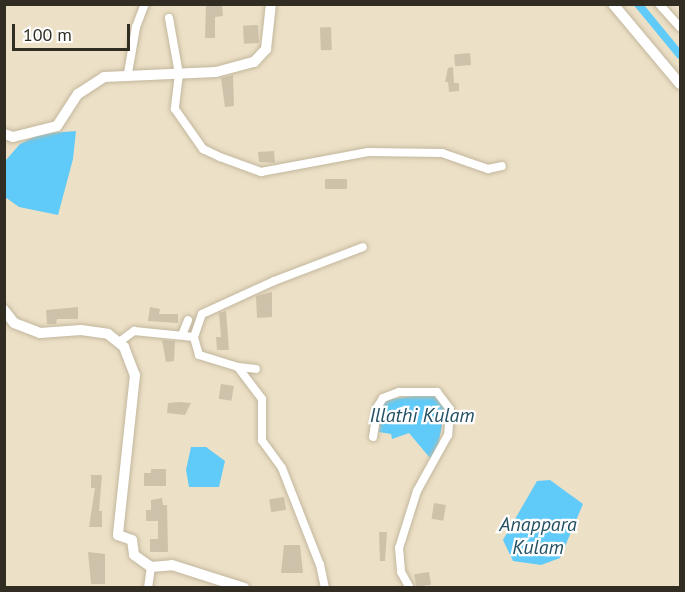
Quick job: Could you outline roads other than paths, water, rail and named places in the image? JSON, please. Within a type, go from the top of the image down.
[{"type":"main road","points":[[4,134],[16,136],[57,126],[86,86],[104,77],[128,73],[179,74],[226,70],[261,57],[268,37],[271,4]]},
{"type":"main road","points":[[613,4],[681,84]]},
{"type":"main road","points":[[4,310],[14,323],[40,333],[81,330],[113,336],[119,342],[135,375],[131,436],[116,532],[132,540],[134,555],[151,567],[172,565],[244,588]]},
{"type":"street","points":[[128,73],[136,27],[145,4]]},
{"type":"street","points":[[659,4],[681,27]]},
{"type":"street","points":[[169,18],[179,74],[175,109],[203,149],[261,172],[368,152],[441,153],[488,169],[502,166]]},
{"type":"street","points":[[256,369],[199,355],[194,337],[202,314],[274,280],[363,247]]},
{"type":"street","points":[[182,335],[188,320]]},
{"type":"street","points":[[119,342],[134,331],[194,337]]},
{"type":"street","points":[[238,366],[262,399],[262,440],[282,468],[320,565],[325,588]]},
{"type":"street","points":[[373,437],[378,406],[383,398],[399,392],[437,393],[450,409],[448,435],[417,491],[399,548],[401,572],[410,588]]},
{"type":"street","points":[[148,588],[151,567]]},
{"type":"water","points":[[76,131],[73,159],[58,215],[19,207],[5,197],[6,160],[20,144],[40,134]]},
{"type":"water","name":"Illathi Kulam","points":[[439,393],[445,409],[436,457],[430,458],[409,433],[392,439],[391,434],[379,432],[384,400]]},
{"type":"water","points":[[191,447],[206,447],[225,461],[219,487],[189,487],[186,470]]},
{"type":"water","name":"Anappara Kulam","points":[[550,480],[583,504],[560,558],[541,565],[513,561],[503,540],[537,481]]},
{"type":"waterway","points":[[638,4],[680,55]]}]
